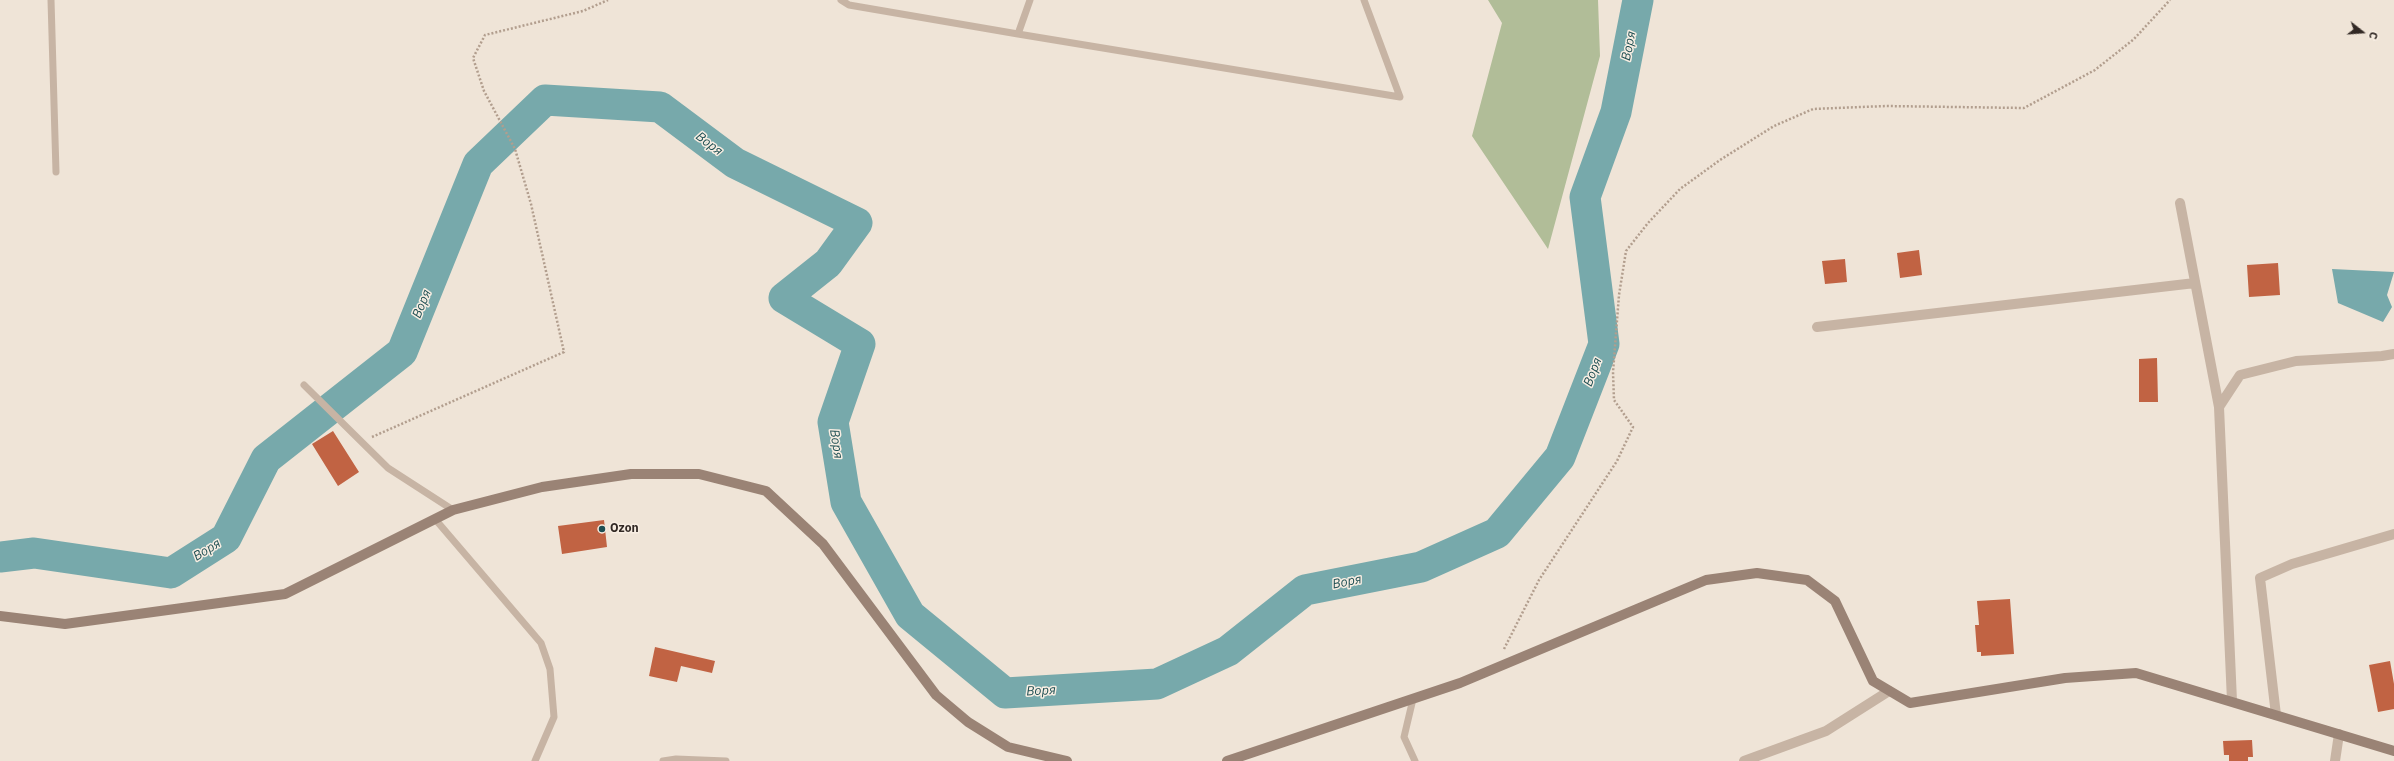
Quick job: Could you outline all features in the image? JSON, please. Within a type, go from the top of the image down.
[{"type":"street","points":[[2180,203],[2219,407],[2232,701]]},
{"type":"street","points":[[1817,327],[2195,283]]},
{"type":"street","points":[[2219,407],[2240,375],[2296,361],[2394,354]]},
{"type":"street","points":[[0,616],[66,624],[285,594],[452,510],[542,487],[631,474],[699,474],[766,490],[823,544],[936,695],[968,722],[1008,746],[1068,761]]},
{"type":"street","points":[[2276,715],[2260,578],[2292,564],[2394,534]]},
{"type":"street","points":[[1228,761],[1412,699],[1493,669],[1706,580],[1757,573],[1807,580],[1834,601],[1873,681],[1910,703],[2065,678],[2136,673],[2394,751]]},
{"type":"street","points":[[1744,761],[1826,731],[1889,691]]},
{"type":"street","points":[[2335,761],[2339,734]]},
{"type":"lane","points":[[51,0],[56,172]]},
{"type":"lane","points":[[841,0],[849,5],[1400,97],[1364,0]]},
{"type":"lane","points":[[1018,34],[1030,0]]},
{"type":"lane","points":[[304,385],[352,433],[363,441],[388,468],[452,510]]},
{"type":"lane","points":[[434,519],[541,642],[550,669],[554,717],[535,761]]},
{"type":"lane","points":[[1412,699],[1404,737],[1415,761]]},
{"type":"lane","points":[[663,761],[676,759],[726,761]]},
{"type":"path","points":[[363,441],[564,352],[531,204],[515,148],[484,91],[473,58],[485,35],[583,11],[608,0]]},
{"type":"path","points":[[1493,669],[1515,630],[1538,580],[1617,461],[1634,427],[1614,400],[1612,372],[1618,295],[1626,251],[1680,189],[1720,160],[1774,126],[1812,109],[1886,106],[2024,108],[2095,70],[2134,39],[2170,0]]},
{"type":"green space","points":[[1488,0],[1598,0],[1600,56],[1548,249],[1472,136],[1502,23]]},
{"type":"water","points":[[2332,269],[2394,272],[2387,295],[2392,307],[2383,322],[2338,303]]},
{"type":"building","points":[[1919,250],[1922,275],[1900,278],[1897,253]]},
{"type":"building","points":[[1845,259],[1847,282],[1825,284],[1822,261]]},
{"type":"building","points":[[2278,263],[2280,295],[2249,297],[2247,265]]},
{"type":"building","points":[[2157,358],[2158,402],[2139,402],[2139,359]]},
{"type":"building","points":[[333,431],[359,472],[338,486],[312,444]]},
{"type":"building","points":[[604,520],[607,547],[562,554],[558,526]]},
{"type":"building","points":[[2010,599],[2014,654],[1981,656],[1981,652],[1977,652],[1975,625],[1979,625],[1977,601]]},
{"type":"building","points":[[655,647],[715,661],[712,673],[681,666],[677,682],[649,676]]},
{"type":"building","points":[[2390,661],[2394,684],[2394,709],[2378,712],[2369,665]]},
{"type":"building","points":[[2252,740],[2253,757],[2248,757],[2248,761],[2229,761],[2229,755],[2224,755],[2223,741]]},
{"type":"waterway","name":"Воря","points":[[0,557],[34,553],[171,573],[226,538],[266,459],[402,352],[478,164],[545,100],[660,107],[735,163],[857,223],[828,263],[784,298],[860,344],[833,422],[846,502],[910,615],[1005,693],[1157,684],[1228,651],[1305,590],[1421,567],[1497,533],[1560,457],[1604,344],[1585,197],[1616,112],[1638,0]]},
{"type":"place","name":"Ozon","points":[[602,529]]}]
